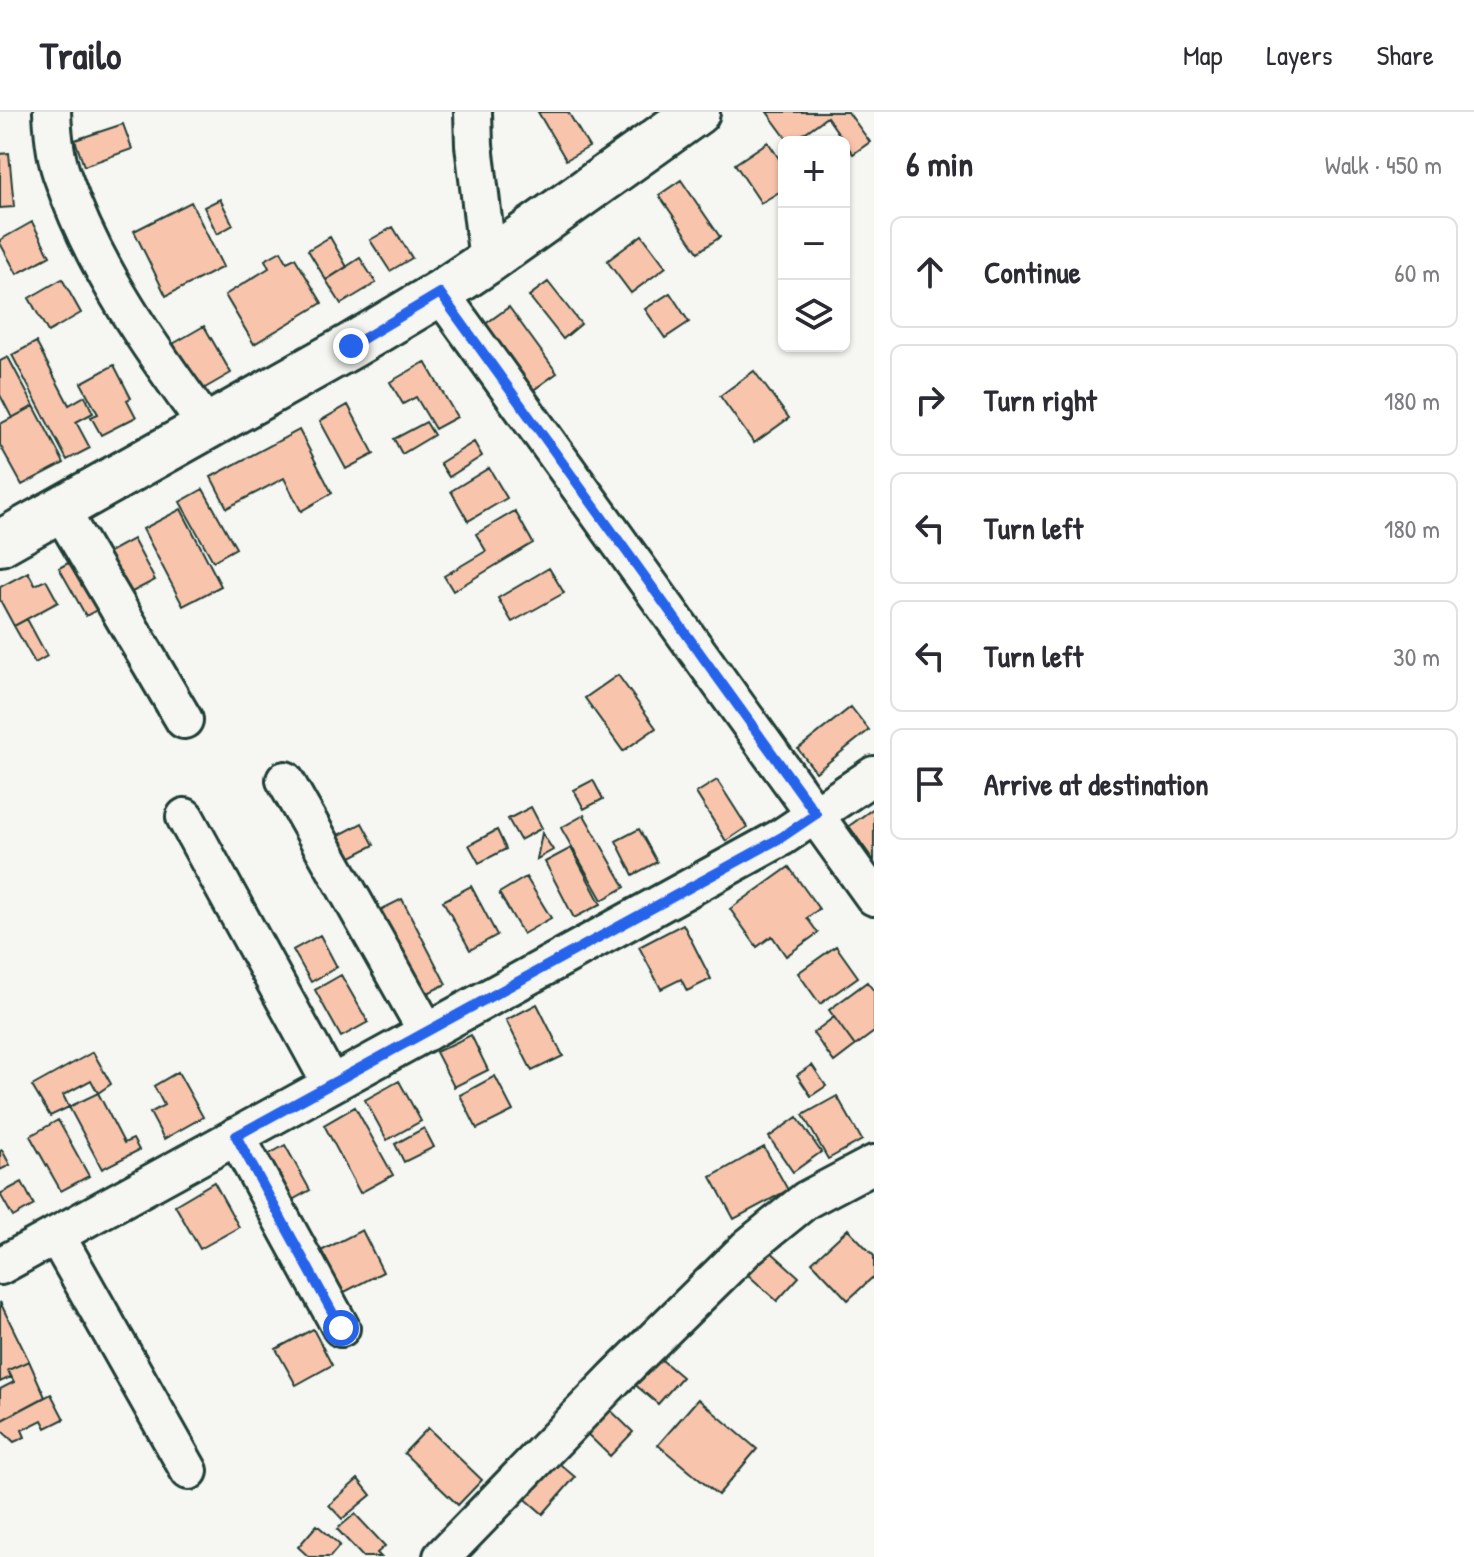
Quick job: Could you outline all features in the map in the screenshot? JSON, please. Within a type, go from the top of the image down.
[{"type":"main road","points":[[0,543],[440,293],[697,112]]},
{"type":"street","points":[[52,112],[61,176],[96,258],[164,368],[207,426]]},
{"type":"street","points":[[473,112],[488,261]]},
{"type":"street","points":[[440,293],[874,897]]},
{"type":"street","points":[[60,509],[184,720]]},
{"type":"street","points":[[0,1266],[782,837],[874,775]]},
{"type":"street","points":[[285,780],[427,1032]]},
{"type":"street","points":[[185,817],[331,1084]]},
{"type":"street","points":[[236,1136],[341,1328]]},
{"type":"street","points":[[442,1557],[625,1368],[748,1247],[806,1200],[874,1164]]},
{"type":"street","points":[[56,1235],[189,1471]]},
{"type":"building","points":[[538,112],[568,112],[589,147],[566,160]]},
{"type":"building","points":[[767,112],[848,112],[870,142],[853,154],[850,136],[840,136],[827,117],[800,136],[785,136]]},
{"type":"building","points":[[123,124],[132,149],[84,166],[75,140]]},
{"type":"building","points":[[768,142],[778,157],[778,193],[761,203],[735,164]]},
{"type":"building","points":[[9,153],[14,207],[0,208],[0,154]]},
{"type":"building","points":[[681,180],[720,237],[698,252],[659,195]]},
{"type":"building","points":[[220,199],[233,225],[217,234],[204,207]]},
{"type":"building","points":[[191,202],[223,267],[166,296],[134,231]]},
{"type":"building","points":[[32,222],[50,256],[17,274],[0,240]]},
{"type":"building","points":[[393,227],[412,258],[390,271],[370,240]]},
{"type":"building","points":[[642,235],[666,267],[631,293],[607,261]]},
{"type":"building","points":[[330,237],[347,267],[326,280],[308,250]]},
{"type":"building","points":[[281,251],[287,262],[295,258],[322,303],[254,344],[225,295],[269,268],[265,260]]},
{"type":"building","points":[[360,258],[376,283],[341,304],[326,280]]},
{"type":"building","points":[[62,279],[81,313],[48,332],[29,298]]},
{"type":"building","points":[[548,282],[581,324],[563,339],[529,296]]},
{"type":"building","points":[[670,293],[689,322],[665,338],[645,309]]},
{"type":"building","points":[[509,307],[557,373],[532,391],[484,325]]},
{"type":"building","points":[[204,326],[231,373],[191,396],[164,349]]},
{"type":"building","points":[[36,342],[69,405],[85,396],[93,413],[76,422],[90,448],[67,460],[12,355]]},
{"type":"building","points":[[8,357],[34,406],[12,418],[0,395],[0,361]]},
{"type":"building","points":[[425,362],[457,417],[435,429],[416,397],[403,404],[390,382]]},
{"type":"building","points":[[114,365],[131,398],[127,400],[136,417],[101,435],[91,417],[98,414],[81,383]]},
{"type":"building","points":[[754,371],[789,418],[754,443],[720,396]]},
{"type":"building","points":[[348,405],[374,454],[346,469],[320,421]]},
{"type":"building","points":[[34,406],[64,463],[22,485],[0,445],[0,424]]},
{"type":"building","points":[[426,422],[434,435],[402,454],[394,439]]},
{"type":"building","points":[[299,430],[332,493],[301,511],[284,478],[227,508],[211,477]]},
{"type":"building","points":[[474,442],[482,456],[449,477],[440,463]]},
{"type":"building","points":[[489,468],[507,498],[468,521],[451,491]]},
{"type":"building","points":[[203,489],[236,548],[213,561],[180,502]]},
{"type":"building","points":[[181,509],[221,586],[183,606],[143,529]]},
{"type":"building","points":[[515,511],[533,543],[453,591],[444,576],[486,551],[476,534]]},
{"type":"building","points":[[133,539],[155,580],[111,603],[89,563]]},
{"type":"building","points":[[81,556],[108,604],[86,616],[59,568]]},
{"type":"building","points":[[549,568],[564,593],[512,622],[498,598]]},
{"type":"building","points":[[28,572],[35,585],[46,580],[58,602],[14,626],[0,600],[0,587]]},
{"type":"building","points":[[27,619],[47,656],[35,663],[14,626]]},
{"type":"building","points":[[618,675],[656,728],[623,751],[585,698]]},
{"type":"building","points":[[851,707],[869,730],[816,772],[798,749]]},
{"type":"building","points":[[593,780],[603,799],[584,809],[574,790]]},
{"type":"building","points":[[717,780],[747,827],[726,841],[696,793]]},
{"type":"building","points":[[531,807],[542,828],[520,840],[508,819]]},
{"type":"building","points":[[874,808],[874,861],[849,826]]},
{"type":"building","points":[[584,815],[625,887],[602,900],[561,828]]},
{"type":"building","points":[[362,823],[374,845],[340,863],[328,841]]},
{"type":"building","points":[[639,829],[657,862],[633,875],[616,841]]},
{"type":"building","points":[[497,830],[506,849],[479,863],[469,845]]},
{"type":"building","points":[[542,833],[553,850],[537,859]]},
{"type":"building","points":[[571,848],[601,904],[574,918],[545,862]]},
{"type":"building","points":[[789,867],[819,909],[807,918],[818,933],[786,956],[772,936],[757,947],[730,909]]},
{"type":"building","points":[[526,877],[551,918],[523,934],[499,893]]},
{"type":"building","points":[[471,886],[497,935],[470,950],[443,901]]},
{"type":"building","points":[[402,899],[446,984],[414,1000],[370,915]]},
{"type":"building","points":[[683,924],[711,979],[687,991],[681,979],[661,989],[639,947]]},
{"type":"building","points":[[320,935],[337,967],[311,982],[293,950]]},
{"type":"building","points":[[836,946],[858,977],[820,1004],[798,973]]},
{"type":"building","points":[[341,975],[368,1022],[341,1037],[315,990]]},
{"type":"building","points":[[867,982],[874,991],[874,1032],[855,1046],[829,1010]]},
{"type":"building","points":[[537,1004],[563,1056],[532,1071],[506,1020]]},
{"type":"building","points":[[834,1017],[855,1046],[834,1062],[813,1033]]},
{"type":"building","points":[[471,1035],[488,1070],[454,1087],[436,1052]]},
{"type":"building","points":[[93,1052],[111,1084],[98,1093],[91,1080],[63,1095],[69,1107],[50,1116],[32,1086]]},
{"type":"building","points":[[812,1065],[826,1086],[811,1096],[797,1075]]},
{"type":"building","points":[[178,1072],[203,1117],[164,1139],[150,1113],[164,1105],[154,1086]]},
{"type":"building","points":[[495,1076],[513,1111],[477,1129],[460,1095]]},
{"type":"building","points":[[399,1081],[421,1121],[387,1140],[365,1100]]},
{"type":"building","points":[[98,1093],[124,1143],[133,1139],[139,1150],[102,1169],[69,1107]]},
{"type":"building","points":[[837,1096],[862,1140],[828,1159],[803,1115]]},
{"type":"building","points":[[355,1107],[393,1175],[360,1193],[324,1125]]},
{"type":"building","points":[[797,1117],[821,1152],[793,1172],[769,1137]]},
{"type":"building","points":[[58,1120],[89,1176],[61,1191],[30,1136]]},
{"type":"building","points":[[424,1128],[434,1147],[404,1162],[395,1144]]},
{"type":"building","points":[[285,1145],[310,1190],[285,1204],[259,1160]]},
{"type":"building","points":[[764,1147],[788,1190],[734,1219],[711,1177]]},
{"type":"building","points":[[0,1151],[10,1165],[0,1170]]},
{"type":"building","points":[[22,1182],[34,1205],[13,1217],[0,1194]]},
{"type":"building","points":[[214,1182],[239,1227],[200,1249],[175,1205]]},
{"type":"building","points":[[848,1229],[874,1256],[874,1276],[848,1300],[812,1262]]},
{"type":"building","points":[[362,1230],[383,1272],[335,1297],[313,1255]]},
{"type":"building","points":[[769,1250],[799,1277],[777,1301],[747,1274]]},
{"type":"building","points":[[0,1302],[29,1361],[8,1370],[11,1377],[0,1382]]},
{"type":"building","points":[[313,1329],[332,1365],[296,1385],[276,1349]]},
{"type":"building","points":[[650,1350],[682,1377],[658,1404],[626,1377]]},
{"type":"building","points":[[29,1361],[45,1397],[0,1421],[0,1389],[14,1382],[8,1370]]},
{"type":"building","points":[[51,1394],[64,1419],[46,1428],[42,1420],[22,1430],[25,1437],[14,1442],[0,1429],[0,1421]]},
{"type":"building","points":[[599,1399],[633,1432],[610,1456],[577,1424]]},
{"type":"building","points":[[698,1399],[757,1449],[718,1495],[658,1445]]},
{"type":"building","points":[[428,1428],[482,1480],[458,1505],[404,1453]]},
{"type":"building","points":[[547,1453],[575,1477],[543,1514],[515,1490]]},
{"type":"building","points":[[358,1479],[371,1495],[342,1519],[329,1505]]},
{"type":"building","points":[[355,1514],[385,1546],[377,1553],[381,1557],[363,1557],[337,1529]]},
{"type":"building","points":[[317,1525],[340,1545],[330,1557],[309,1557],[298,1547]]},
{"type":"route","points":[[341,1328],[236,1136],[782,837],[816,814],[440,293],[351,346]]}]
